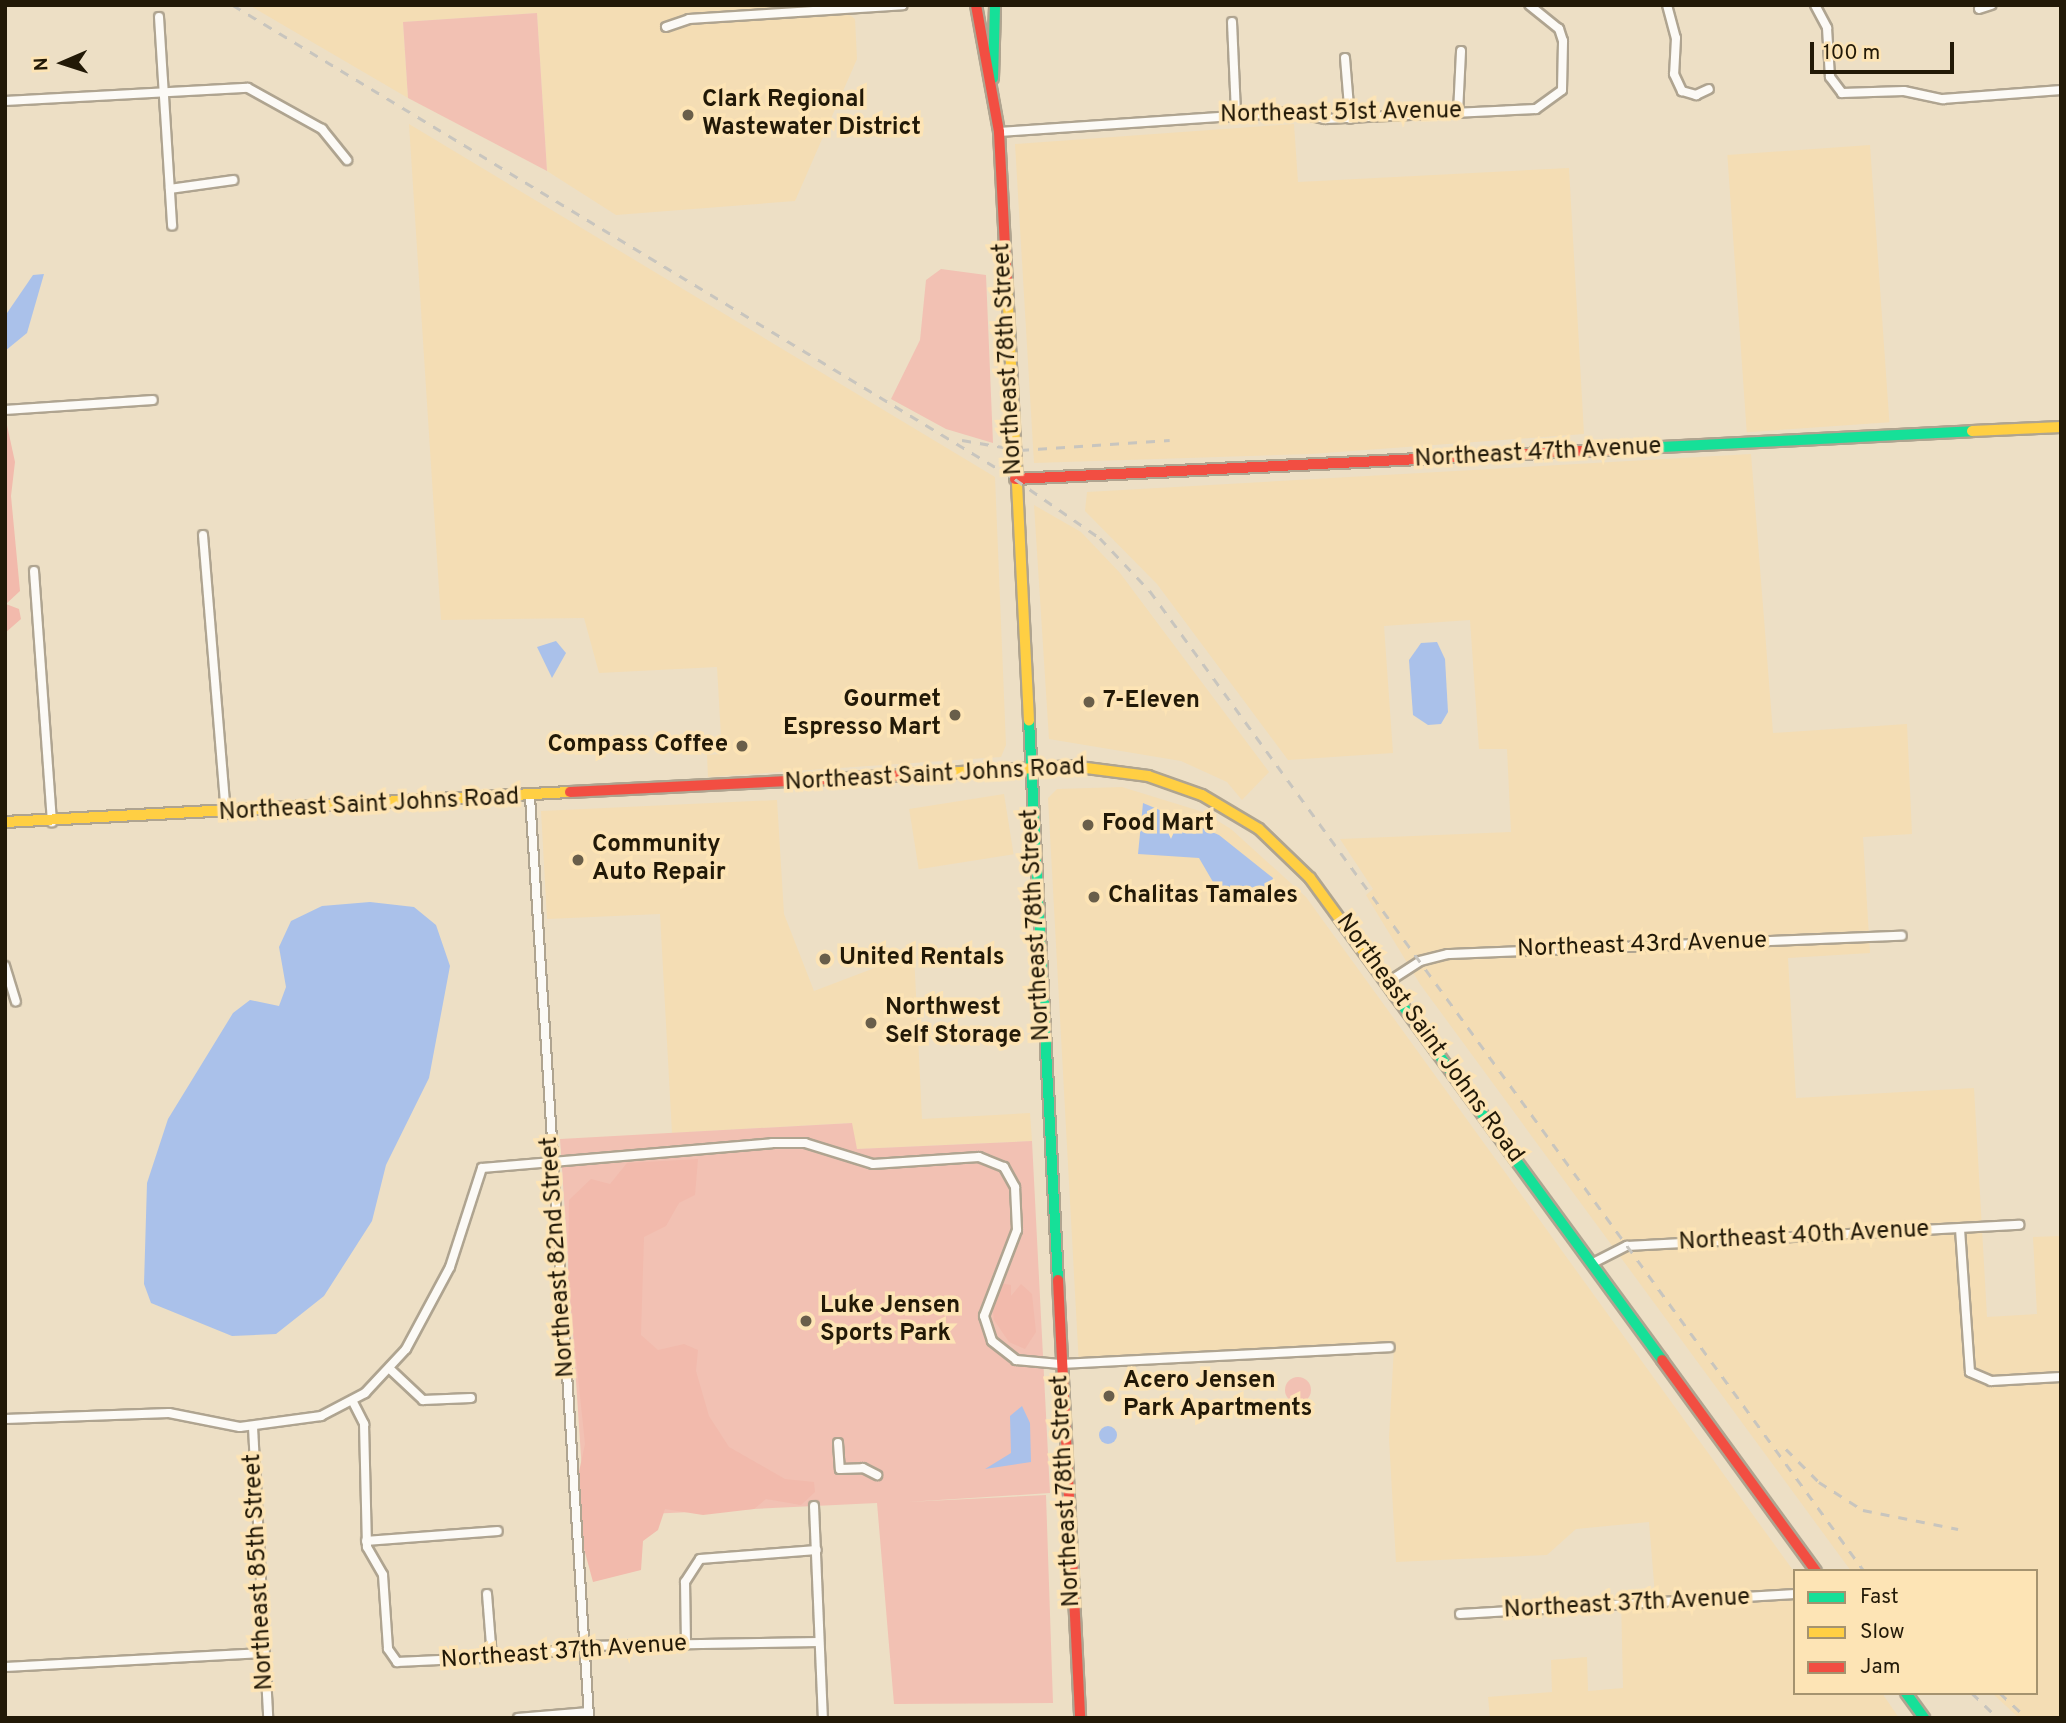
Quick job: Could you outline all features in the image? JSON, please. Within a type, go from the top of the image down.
[{"type":"main road","points":[[976,5],[993,78]]},
{"type":"main road","points":[[993,78],[995,5]]},
{"type":"main road","name":"Northeast 78th Street","points":[[993,78],[999,132],[1028,768],[1080,1718]]},
{"type":"main road","name":"Northeast 47th Avenue","points":[[1015,478],[2061,426]]},
{"type":"main road","name":"Northeast Saint Johns Road","points":[[5,822],[226,814],[1080,766],[1148,776],[1233,811],[1311,878],[1815,1569]]},
{"type":"main road","points":[[1907,1695],[1924,1718]]},
{"type":"street","points":[[666,27],[689,19],[903,5]]},
{"type":"street","name":"Northeast 51st Avenue","points":[[999,132],[1236,115],[1349,119],[1536,109],[1556,99],[1565,81],[1563,41],[1559,29],[1529,5]]},
{"type":"street","points":[[1668,5],[1676,38],[1674,74],[1682,91],[1696,95],[1709,89]]},
{"type":"street","points":[[1815,5],[1827,28],[1837,89],[1943,99],[2061,90]]},
{"type":"street","points":[[1979,9],[1991,5]]},
{"type":"street","points":[[159,17],[172,226]]},
{"type":"street","points":[[1232,22],[1236,115]]},
{"type":"street","points":[[1458,113],[1461,51]]},
{"type":"street","points":[[1345,58],[1349,119]]},
{"type":"street","points":[[5,102],[254,89],[322,129],[347,160]]},
{"type":"street","points":[[170,189],[233,180]]},
{"type":"street","points":[[5,410],[153,400]]},
{"type":"street","points":[[203,535],[226,814]]},
{"type":"street","points":[[34,572],[52,822]]},
{"type":"street","name":"Northeast 82nd Street","points":[[530,797],[589,1715]]},
{"type":"street","name":"Northeast 43rd Avenue","points":[[1388,982],[1420,961],[1448,954],[1902,936]]},
{"type":"street","points":[[6,967],[16,1001]]},
{"type":"street","points":[[5,1419],[169,1413],[253,1427],[299,1422],[353,1402],[391,1370],[450,1267],[479,1171],[552,1164],[646,1150],[788,1142],[873,1164],[979,1157],[1004,1167],[1015,1187],[1017,1230],[986,1302],[986,1328],[995,1345],[1016,1360],[1060,1364],[1390,1347]]},
{"type":"street","name":"Northeast 40th Avenue","points":[[1593,1263],[1627,1246],[2019,1225]]},
{"type":"street","points":[[1960,1229],[1970,1372],[1991,1381],[2061,1377]]},
{"type":"street","points":[[391,1370],[423,1400],[471,1398]]},
{"type":"street","points":[[353,1402],[363,1424],[366,1541],[498,1531]]},
{"type":"street","name":"Northeast 85th Street","points":[[253,1427],[268,1718]]},
{"type":"street","points":[[838,1443],[840,1469],[863,1468],[877,1475]]},
{"type":"street","points":[[814,1506],[823,1718]]},
{"type":"street","name":"Northeast 37th Avenue","points":[[366,1541],[383,1575],[394,1660],[492,1658],[584,1646],[819,1642]]},
{"type":"street","points":[[686,1644],[685,1582],[695,1564],[713,1556],[817,1550]]},
{"type":"street","points":[[488,1594],[492,1658]]},
{"type":"street","name":"Northeast 37th Avenue","points":[[1460,1614],[1793,1594]]},
{"type":"street","points":[[5,1667],[264,1653]]},
{"type":"street","points":[[518,1718],[589,1715]]},
{"type":"shaded area","name":"Clark Regional Wastewater District","points":[[249,5],[836,5],[855,19],[857,59],[795,201],[616,215],[547,171],[537,13],[403,22],[408,98]]},
{"type":"shaded area","points":[[537,13],[547,171],[408,98],[403,22]]},
{"type":"shaded area","points":[[409,124],[995,477],[1006,745],[1001,757],[708,777],[707,755],[722,754],[717,667],[599,673],[584,618],[441,620]]},
{"type":"shaded area","points":[[1294,124],[1298,182],[1569,168],[1584,434],[1311,454],[1034,463],[1015,144]]},
{"type":"shaded area","points":[[1870,145],[1889,422],[1747,432],[1727,155]]},
{"type":"shaded area","points":[[941,269],[986,275],[993,443],[946,429],[891,399],[920,340],[926,280]]},
{"type":"shaded area","points":[[5,416],[15,462],[11,496],[20,591],[6,604],[19,609],[21,619],[5,633]]},
{"type":"shaded area","points":[[1751,454],[1773,733],[1907,724],[1912,834],[1863,837],[1870,953],[1788,958],[1796,1098],[1974,1088],[1987,1317],[2037,1314],[2033,1237],[2061,1236],[2061,1718],[2019,1718],[1994,1695],[2038,1695],[2038,1569],[1850,1569],[1420,984],[1366,895],[1373,889],[1340,839],[1511,832],[1507,749],[1479,749],[1470,620],[1384,626],[1393,753],[1288,760],[1157,584],[1085,511],[1087,492]]},
{"type":"shaded area","points":[[1034,505],[1081,532],[1120,573],[1269,772],[1242,800],[1227,782],[1181,761],[1049,739]]},
{"type":"shaded area","points":[[1122,787],[1203,812],[1231,829],[1306,897],[1793,1570],[1793,1695],[1883,1695],[1899,1718],[1490,1718],[1488,1697],[1552,1692],[1551,1660],[1587,1657],[1588,1691],[1623,1688],[1621,1597],[1655,1595],[1649,1522],[1576,1529],[1547,1555],[1396,1562],[1389,1438],[1394,1346],[1079,1366],[1048,798],[1057,789]]},
{"type":"shaded area","points":[[1004,794],[1014,854],[919,869],[909,809]]},
{"type":"shaded area","points":[[777,800],[784,914],[814,991],[914,953],[922,1119],[1030,1113],[1032,1141],[857,1149],[851,1123],[672,1133],[660,914],[547,919],[541,811]]},
{"type":"shaded area","name":"Luke Jensen Sports Park","points":[[852,1123],[857,1149],[1032,1141],[1050,1493],[907,1502],[1046,1495],[1053,1703],[894,1704],[877,1503],[585,1517],[560,1139]]},
{"type":"shaded area","points":[[698,1159],[695,1195],[679,1203],[666,1226],[644,1237],[641,1335],[658,1350],[684,1344],[698,1350],[696,1371],[709,1416],[729,1447],[785,1479],[814,1482],[815,1492],[801,1505],[766,1499],[754,1509],[703,1515],[665,1509],[658,1530],[643,1541],[641,1570],[593,1582],[580,1534],[577,1481],[585,1444],[568,1280],[569,1200],[591,1179],[610,1184],[627,1163]]},
{"type":"shaded area","points":[[999,1283],[1011,1285],[1011,1296],[1021,1284],[1032,1294],[1036,1332],[1025,1349],[1009,1342],[994,1320],[991,1298]]},
{"type":"shaded area","points":[[1298,1377],[1307,1381],[1311,1390],[1307,1399],[1298,1403],[1289,1399],[1285,1390],[1289,1381]]},
{"type":"water","points":[[44,274],[27,333],[5,351],[5,316],[33,275]]},
{"type":"water","points":[[556,641],[566,653],[552,678],[537,647]]},
{"type":"water","points":[[1437,642],[1445,659],[1448,712],[1441,724],[1428,725],[1413,715],[1409,660],[1421,643]]},
{"type":"water","points":[[1143,803],[1219,835],[1273,878],[1272,885],[1263,893],[1220,894],[1199,858],[1138,854]]},
{"type":"water","points":[[370,902],[414,907],[436,925],[450,966],[429,1078],[386,1165],[372,1221],[324,1296],[276,1334],[232,1336],[151,1303],[144,1284],[147,1183],[168,1119],[233,1013],[250,1000],[279,1006],[286,987],[279,947],[291,921],[322,906]]},
{"type":"water","points":[[1022,1406],[1030,1423],[1031,1462],[985,1469],[1011,1453],[1010,1416]]},
{"type":"water","points":[[1104,1426],[1112,1426],[1117,1435],[1115,1442],[1104,1444],[1099,1439],[1099,1431]]},
{"type":"railway","points":[[233,5],[1015,479],[1100,538],[1150,591],[1863,1569]]},
{"type":"railway","points":[[962,440],[1020,450],[1170,440]]},
{"type":"railway","points":[[1786,1449],[1819,1482],[1863,1510],[1958,1529]]},
{"type":"railway","points":[[1974,1695],[1998,1718]]},
{"type":"railway","points":[[2002,1695],[2027,1718]]},
{"type":"traffic: fast","points":[[993,78],[995,5]]},
{"type":"traffic: fast","points":[[1622,449],[1972,431]]},
{"type":"traffic: fast","points":[[1029,720],[1058,1280]]},
{"type":"traffic: fast","points":[[1395,995],[1662,1360]]},
{"type":"traffic: fast","points":[[1907,1695],[1924,1718]]},
{"type":"traffic: slow","points":[[1007,286],[1029,720]]},
{"type":"traffic: slow","points":[[1972,431],[2061,427]]},
{"type":"traffic: slow","points":[[902,775],[1071,766],[1148,776],[1202,795],[1259,829],[1310,878],[1395,995]]},
{"type":"traffic: slow","points":[[5,822],[570,792]]},
{"type":"traffic: jam","points":[[976,5],[999,132],[1007,286]]},
{"type":"traffic: jam","points":[[1015,479],[1622,449]]},
{"type":"traffic: jam","points":[[570,792],[902,775]]},
{"type":"traffic: jam","points":[[1058,1280],[1080,1718]]},
{"type":"traffic: jam","points":[[1662,1360],[1815,1569]]},
{"type":"place","name":"Clark Regional Wastewater District","points":[[688,115]]},
{"type":"place","name":"7-Eleven","points":[[1089,702]]},
{"type":"place","name":"Gourmet Espresso Mart","points":[[955,715]]},
{"type":"place","name":"Compass Coffee","points":[[742,746]]},
{"type":"place","name":"Food Mart","points":[[1088,825]]},
{"type":"place","name":"Community Auto Repair","points":[[578,860]]},
{"type":"place","name":"Chalitas Tamales","points":[[1094,897]]},
{"type":"place","name":"United Rentals","points":[[825,959]]},
{"type":"place","name":"Northwest Self Storage","points":[[871,1023]]},
{"type":"place","name":"Luke Jensen Sports Park","points":[[806,1321]]},
{"type":"place","name":"Acero Jensen Park Apartments","points":[[1109,1396]]}]
